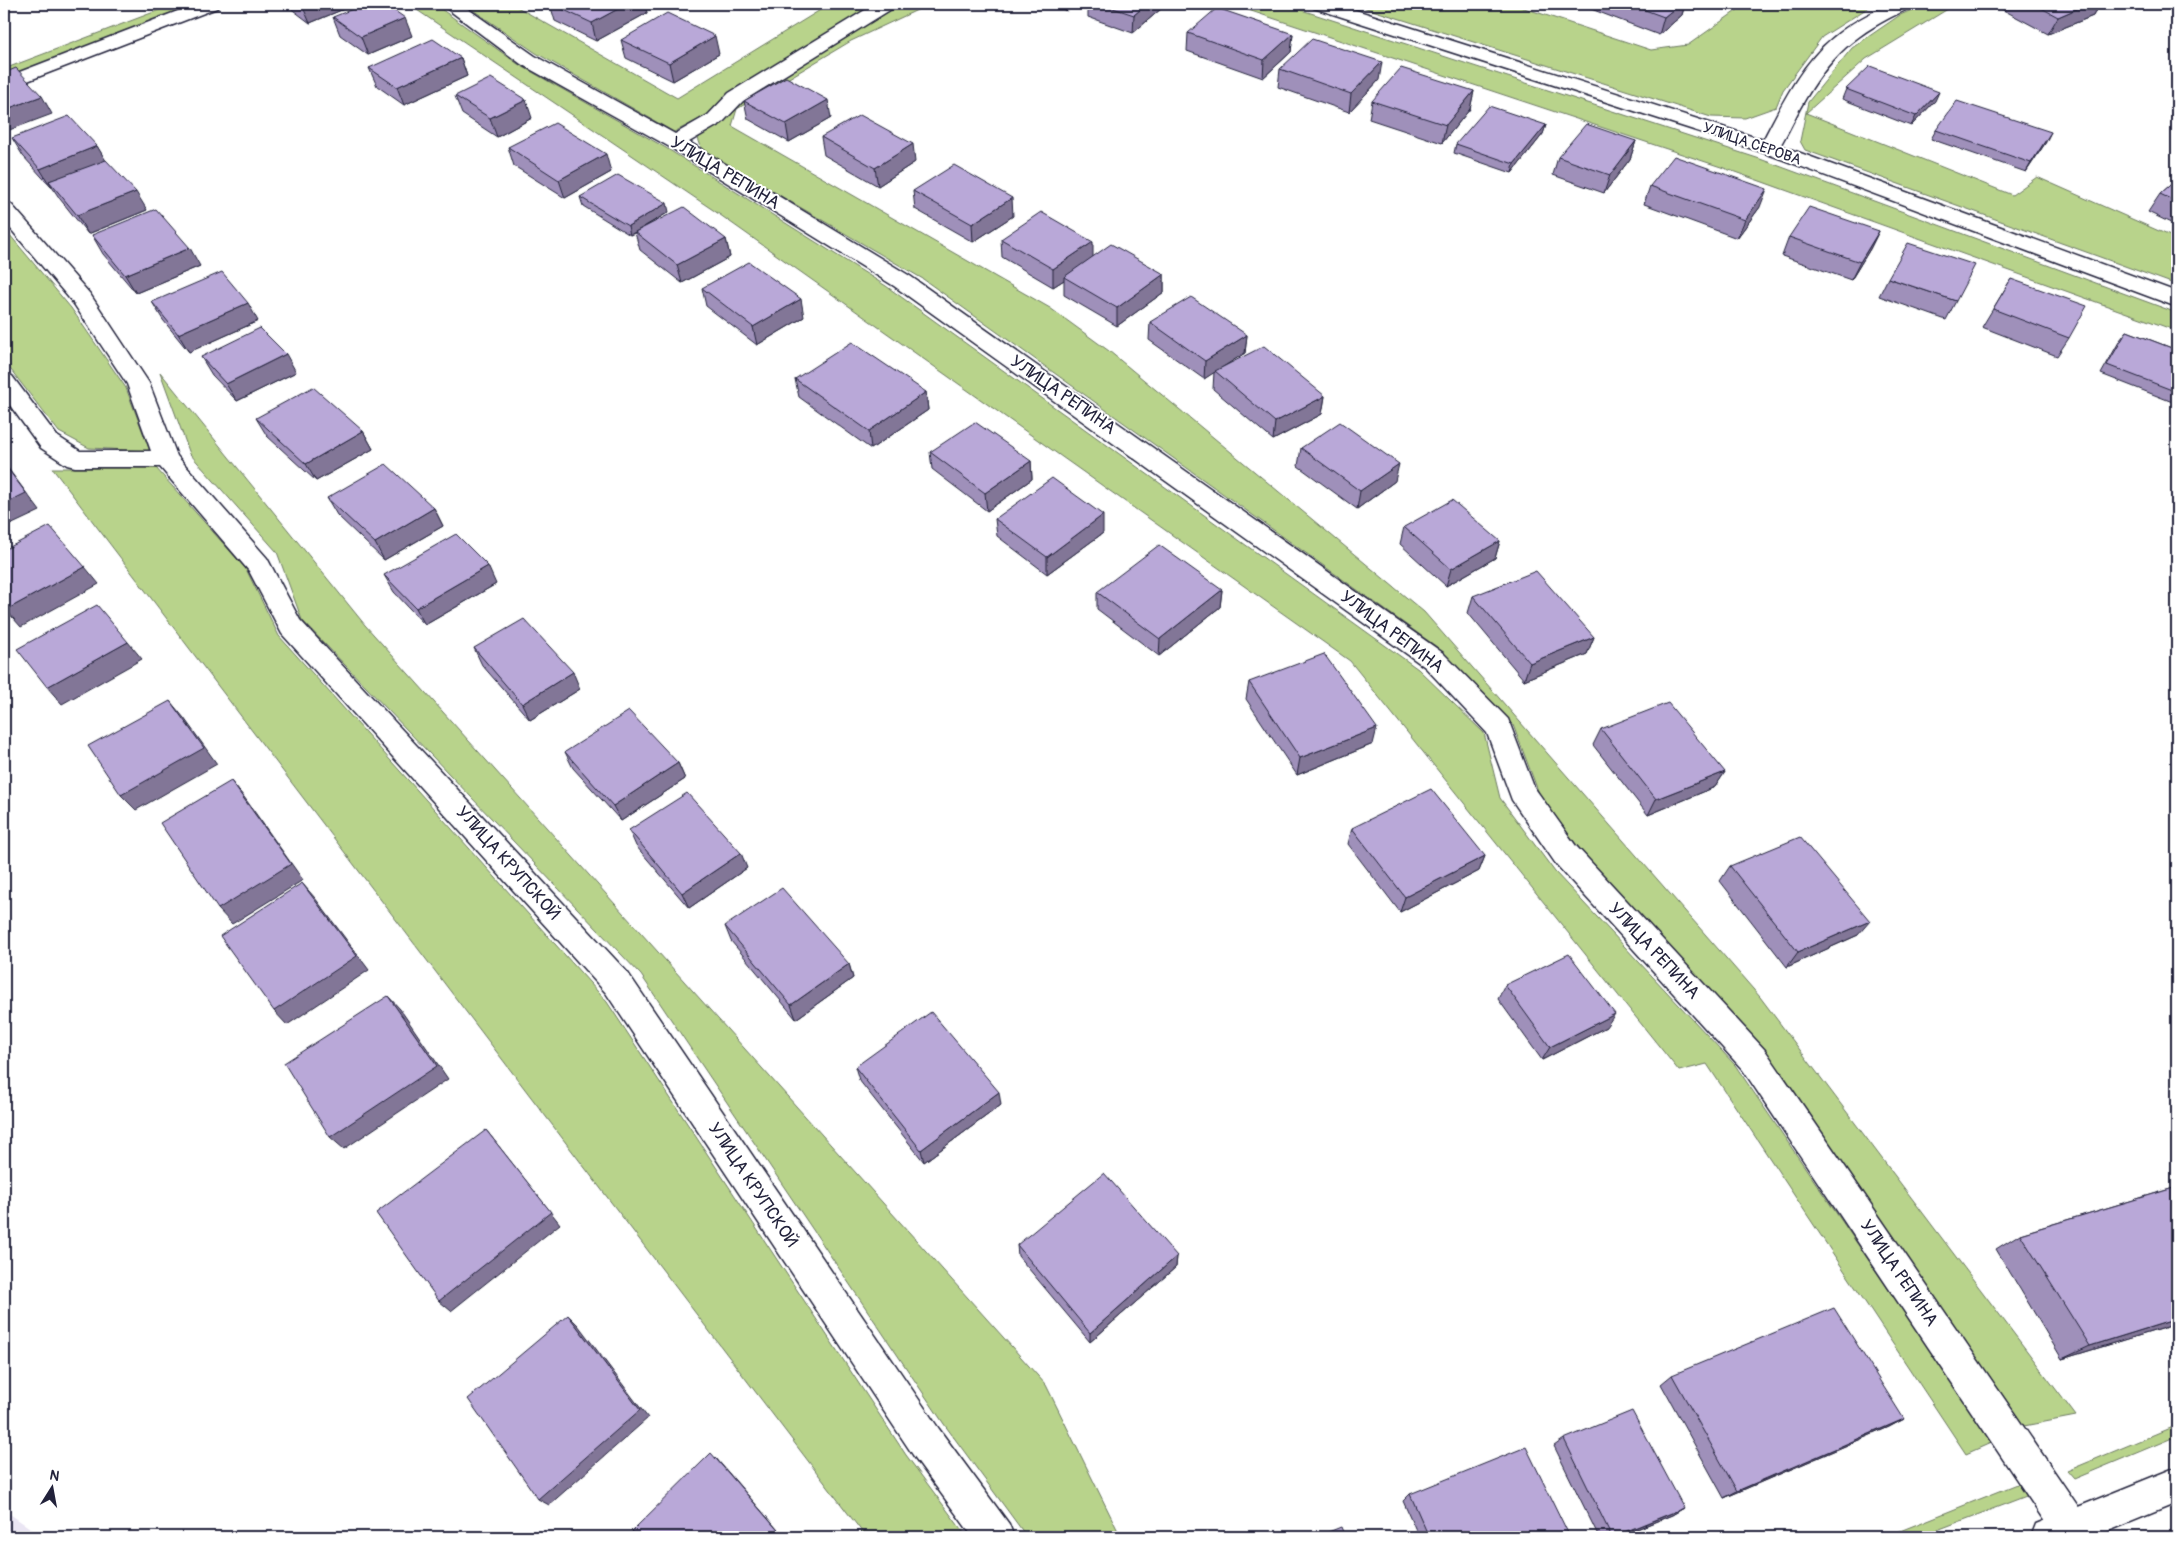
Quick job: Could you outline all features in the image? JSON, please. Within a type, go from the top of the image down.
[{"type":"street","points":[[4,84],[211,4]]},
{"type":"street","name":"УЛИЦА РЕПИНА","points":[[450,4],[528,60],[675,142],[902,281],[1434,660],[1498,727],[1522,792],[1566,855],[1754,1060],[2060,1533]]},
{"type":"street","points":[[675,142],[715,119],[736,97],[887,4]]},
{"type":"street","name":"УЛИЦА СЕРОВА","points":[[1320,4],[1769,148],[2177,300]]},
{"type":"street","points":[[1769,148],[1795,97],[1836,44],[1885,12],[1904,4]]},
{"type":"street","name":"УЛИЦА КРУПСКОЙ","points":[[4,208],[82,299],[138,383],[166,460],[258,565],[291,627],[617,983],[926,1442],[996,1537]]},
{"type":"street","points":[[4,381],[49,442],[75,459],[166,460]]},
{"type":"street","points":[[2060,1533],[2177,1485]]},
{"type":"shaded area","points":[[4,1510],[43,1537],[4,1537]]},
{"type":"green space","points":[[175,4],[194,4],[4,78],[4,69]]},
{"type":"green space","points":[[408,4],[434,4],[518,64],[666,148],[886,286],[1418,669],[1484,733],[1500,798],[1555,872],[1735,1065],[1993,1442],[1966,1454],[1707,1064],[1679,1071],[1350,661],[716,212]]},
{"type":"green space","points":[[464,4],[512,4],[677,98],[830,4],[877,4],[727,96],[712,113],[674,132],[536,53]]},
{"type":"green space","points":[[901,4],[930,4],[851,41],[737,109],[732,126],[1050,308],[1109,351],[1424,612],[1760,997],[2076,1416],[2024,1426],[1769,1056],[1586,857],[1540,796],[1513,725],[1437,647],[923,279],[702,150],[698,138],[719,125],[743,100]]},
{"type":"green space","points":[[1230,4],[1283,4],[1760,159],[2177,313],[2177,331],[1721,167]]},
{"type":"green space","points":[[1353,4],[1512,4],[1651,50],[1688,45],[1746,4],[1874,4],[1822,37],[1783,90],[1776,107],[1745,118],[1711,117]]},
{"type":"green space","points":[[1926,4],[1956,4],[1866,59],[1806,113],[2012,195],[2037,177],[2177,239],[2177,285],[1805,150],[1800,141],[1808,102],[1852,48],[1900,15]]},
{"type":"green space","points":[[4,228],[71,308],[126,388],[150,451],[89,448],[59,432],[4,361]]},
{"type":"green space","points":[[160,372],[365,625],[1046,1385],[1121,1537],[1027,1537],[944,1424],[641,975],[302,620],[277,552],[190,454]]},
{"type":"green space","points":[[52,468],[156,468],[246,569],[279,636],[607,1002],[906,1455],[967,1537],[866,1537]]},
{"type":"green space","points":[[2177,1425],[2177,1436],[2074,1479],[2067,1471]]},
{"type":"green space","points":[[2020,1483],[2029,1495],[1919,1537],[1885,1537]]},
{"type":"building","points":[[365,4],[385,4],[405,18],[361,37],[333,17]]},
{"type":"building","points":[[551,4],[627,4],[592,23]]},
{"type":"building","points":[[1101,4],[1147,4],[1134,15]]},
{"type":"building","points":[[1629,4],[1680,4],[1664,17]]},
{"type":"building","points":[[2034,4],[2088,4],[2058,17]]},
{"type":"building","points":[[1217,8],[1293,34],[1264,60],[1188,33]]},
{"type":"building","points":[[667,13],[715,36],[669,63],[621,40]]},
{"type":"building","points":[[433,39],[461,58],[397,87],[369,68]]},
{"type":"building","points":[[1312,39],[1382,62],[1351,94],[1280,69]]},
{"type":"building","points":[[1870,66],[1939,92],[1916,116],[1846,89]]},
{"type":"building","points":[[16,68],[42,96],[4,110],[4,73]]},
{"type":"building","points":[[1401,68],[1474,91],[1446,125],[1372,101]]},
{"type":"building","points":[[786,77],[828,100],[786,124],[744,101]]},
{"type":"building","points":[[491,78],[526,100],[490,118],[455,96]]},
{"type":"building","points":[[1957,101],[2051,132],[2031,163],[1936,130]]},
{"type":"building","points":[[1489,106],[1546,125],[1514,164],[1456,144]]},
{"type":"building","points":[[860,115],[913,144],[875,168],[821,137]]},
{"type":"building","points":[[69,116],[97,146],[40,169],[12,138]]},
{"type":"building","points":[[555,123],[606,154],[559,180],[508,147]]},
{"type":"building","points":[[1586,124],[1636,141],[1610,175],[1558,157]]},
{"type":"building","points":[[1674,156],[1767,189],[1745,220],[1650,186]]},
{"type":"building","points":[[106,160],[136,192],[77,215],[49,181]]},
{"type":"building","points":[[954,165],[1012,198],[972,224],[913,191]]},
{"type":"building","points":[[618,175],[667,203],[628,226],[580,197]]},
{"type":"building","points":[[2177,179],[2177,202],[2160,194]]},
{"type":"building","points":[[684,207],[726,239],[677,265],[635,232]]},
{"type":"building","points":[[1809,207],[1879,231],[1860,262],[1789,237]]},
{"type":"building","points":[[156,209],[190,248],[125,275],[92,235]]},
{"type":"building","points":[[1041,212],[1093,242],[1053,269],[1001,239]]},
{"type":"building","points":[[1908,243],[1975,265],[1956,301],[1888,278]]},
{"type":"building","points":[[1111,244],[1164,274],[1117,308],[1064,277]]},
{"type":"building","points":[[749,262],[801,299],[753,327],[702,288]]},
{"type":"building","points":[[222,272],[248,303],[178,334],[152,302]]},
{"type":"building","points":[[2011,279],[2087,306],[2069,338],[1993,309]]},
{"type":"building","points":[[1191,297],[1247,335],[1205,361],[1150,322]]},
{"type":"building","points":[[260,328],[286,354],[226,384],[201,357]]},
{"type":"building","points":[[2127,331],[2177,350],[2177,392],[2107,365]]},
{"type":"building","points":[[852,342],[926,392],[869,431],[795,379]]},
{"type":"building","points":[[1264,346],[1325,396],[1275,422],[1215,371]]},
{"type":"building","points":[[313,387],[363,431],[306,464],[256,418]]},
{"type":"building","points":[[975,422],[1031,461],[985,493],[930,452]]},
{"type":"building","points":[[1340,422],[1399,464],[1360,491],[1301,448]]},
{"type":"building","points":[[4,464],[26,493],[4,504]]},
{"type":"building","points":[[386,464],[434,508],[375,543],[327,498]]},
{"type":"building","points":[[1052,478],[1103,515],[1047,557],[995,519]]},
{"type":"building","points":[[1452,500],[1500,541],[1451,569],[1404,527]]},
{"type":"building","points":[[50,526],[85,567],[6,610],[4,608],[4,550]]},
{"type":"building","points":[[456,534],[488,566],[416,608],[384,575]]},
{"type":"building","points":[[1159,545],[1222,590],[1160,639],[1097,592]]},
{"type":"building","points":[[1536,571],[1594,637],[1530,663],[1473,596]]},
{"type":"building","points":[[97,605],[128,642],[47,687],[17,649]]},
{"type":"building","points":[[524,619],[573,672],[522,704],[474,648]]},
{"type":"building","points":[[1324,654],[1377,728],[1300,758],[1249,682]]},
{"type":"building","points":[[170,701],[204,748],[121,795],[88,746]]},
{"type":"building","points":[[1668,703],[1725,772],[1656,799],[1601,729]]},
{"type":"building","points":[[629,711],[678,763],[613,806],[565,752]]},
{"type":"building","points":[[231,781],[291,864],[218,909],[160,823]]},
{"type":"building","points":[[1431,789],[1485,856],[1405,897],[1352,828]]},
{"type":"building","points":[[687,793],[741,853],[682,893],[629,830]]},
{"type":"building","points":[[1800,837],[1870,921],[1798,952],[1730,866]]},
{"type":"building","points":[[302,883],[357,956],[274,1011],[220,936]]},
{"type":"building","points":[[782,888],[849,964],[791,1005],[725,926]]},
{"type":"building","points":[[1569,954],[1615,1014],[1550,1047],[1505,985]]},
{"type":"building","points":[[388,996],[437,1066],[330,1137],[284,1063]]},
{"type":"building","points":[[931,1012],[999,1092],[921,1150],[855,1067]]},
{"type":"building","points":[[486,1130],[551,1212],[439,1301],[376,1213]]},
{"type":"building","points":[[1104,1173],[1177,1256],[1090,1333],[1017,1245]]},
{"type":"building","points":[[2177,1187],[2177,1319],[2090,1346],[2020,1234]]},
{"type":"building","points":[[1834,1308],[1904,1419],[1737,1491],[1672,1375]]},
{"type":"building","points":[[568,1315],[640,1410],[538,1499],[468,1399]]},
{"type":"building","points":[[1632,1411],[1684,1508],[1612,1537],[1564,1439]]},
{"type":"building","points":[[1526,1447],[1570,1537],[1429,1537],[1410,1494]]},
{"type":"building","points":[[711,1453],[781,1534],[777,1537],[637,1537],[632,1531]]},
{"type":"building","points":[[1341,1527],[1345,1537],[1316,1537]]}]
